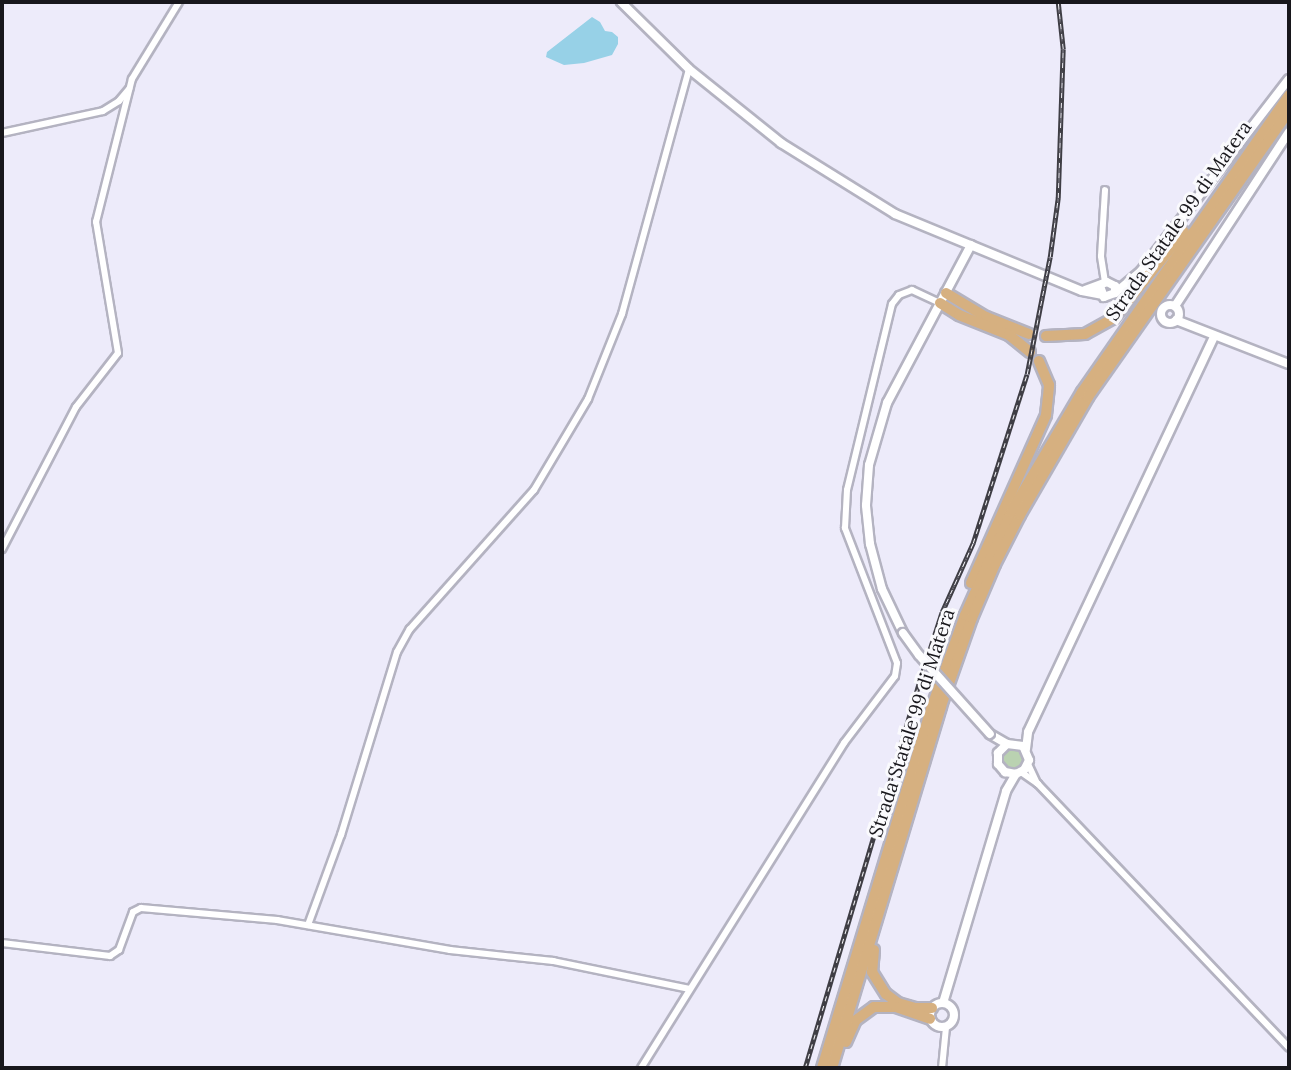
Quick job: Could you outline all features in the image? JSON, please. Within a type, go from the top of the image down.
[{"type":"highway","name":"Strada Statale 99 di Matera","points":[[822,1068],[931,709],[988,563],[1046,449],[1082,392],[1289,94]]},
{"type":"highway","points":[[832,1068],[909,810],[972,618],[1020,515],[1088,397],[1289,111]]},
{"type":"highway","points":[[1046,336],[1085,334],[1114,318],[1233,174]]},
{"type":"highway","points":[[943,298],[1029,334]]},
{"type":"highway","points":[[943,298],[959,315],[1009,335],[1030,352]]},
{"type":"highway","points":[[931,709],[949,642],[975,574],[1046,415],[1049,385],[1039,361]]},
{"type":"highway","points":[[909,810],[871,960],[872,972],[886,994],[898,1003],[935,1010]]},
{"type":"highway","points":[[838,1068],[850,1031],[864,1012],[885,1005],[935,1010]]},
{"type":"street","points":[[2,549],[76,407],[118,353],[96,222],[130,88],[157,35],[179,2]]},
{"type":"street","points":[[621,2],[689,69],[781,143],[826,172],[895,214],[1083,291],[1131,281],[1141,271],[1289,79]]},
{"type":"street","points":[[308,925],[341,835],[397,652],[410,629],[534,489],[588,399],[622,314],[689,69]]},
{"type":"street","points":[[2,133],[103,111],[119,101],[130,88]]},
{"type":"street","points":[[1175,306],[1289,132]]},
{"type":"street","points":[[1105,190],[1101,256],[1107,288]]},
{"type":"street","points":[[971,245],[887,403],[869,466],[866,505],[870,544],[882,589],[902,633],[990,734],[998,754],[998,764],[1004,772],[1006,791]]},
{"type":"street","points":[[641,1068],[844,743],[895,676],[897,663],[845,528],[847,490],[892,304],[898,295],[912,290],[943,298]]},
{"type":"street","points":[[1175,306],[1167,306],[1162,313],[1168,322],[1176,320],[1289,364]]},
{"type":"street","points":[[1175,306],[1179,313],[1176,320]]},
{"type":"street","points":[[1214,337],[1028,732],[1026,749],[1028,764],[1038,784],[1289,1048]]},
{"type":"street","points":[[998,754],[1028,732]]},
{"type":"street","points":[[990,734],[1026,749]]},
{"type":"street","points":[[946,1027],[935,1025],[935,1010],[1006,791],[1028,764]]},
{"type":"street","points":[[1004,772],[1018,773],[1038,784]]},
{"type":"street","points":[[2,943],[110,956],[119,950],[133,912],[141,908],[308,925],[450,950],[553,961],[689,989]]},
{"type":"street","points":[[935,1010],[950,1006],[954,1014],[952,1022],[946,1027],[942,1068]]},
{"type":"green space","points":[[1013,747],[1021,750],[1024,758],[1021,766],[1013,769],[1005,766],[1002,758],[1005,750]]},
{"type":"water","points":[[592,17],[600,22],[605,31],[618,37],[618,44],[612,55],[584,63],[564,65],[546,57],[547,52]]},
{"type":"railway","points":[[805,1068],[920,680],[942,612],[973,543],[1027,374],[1050,257],[1058,198],[1063,49],[1058,2]]}]
